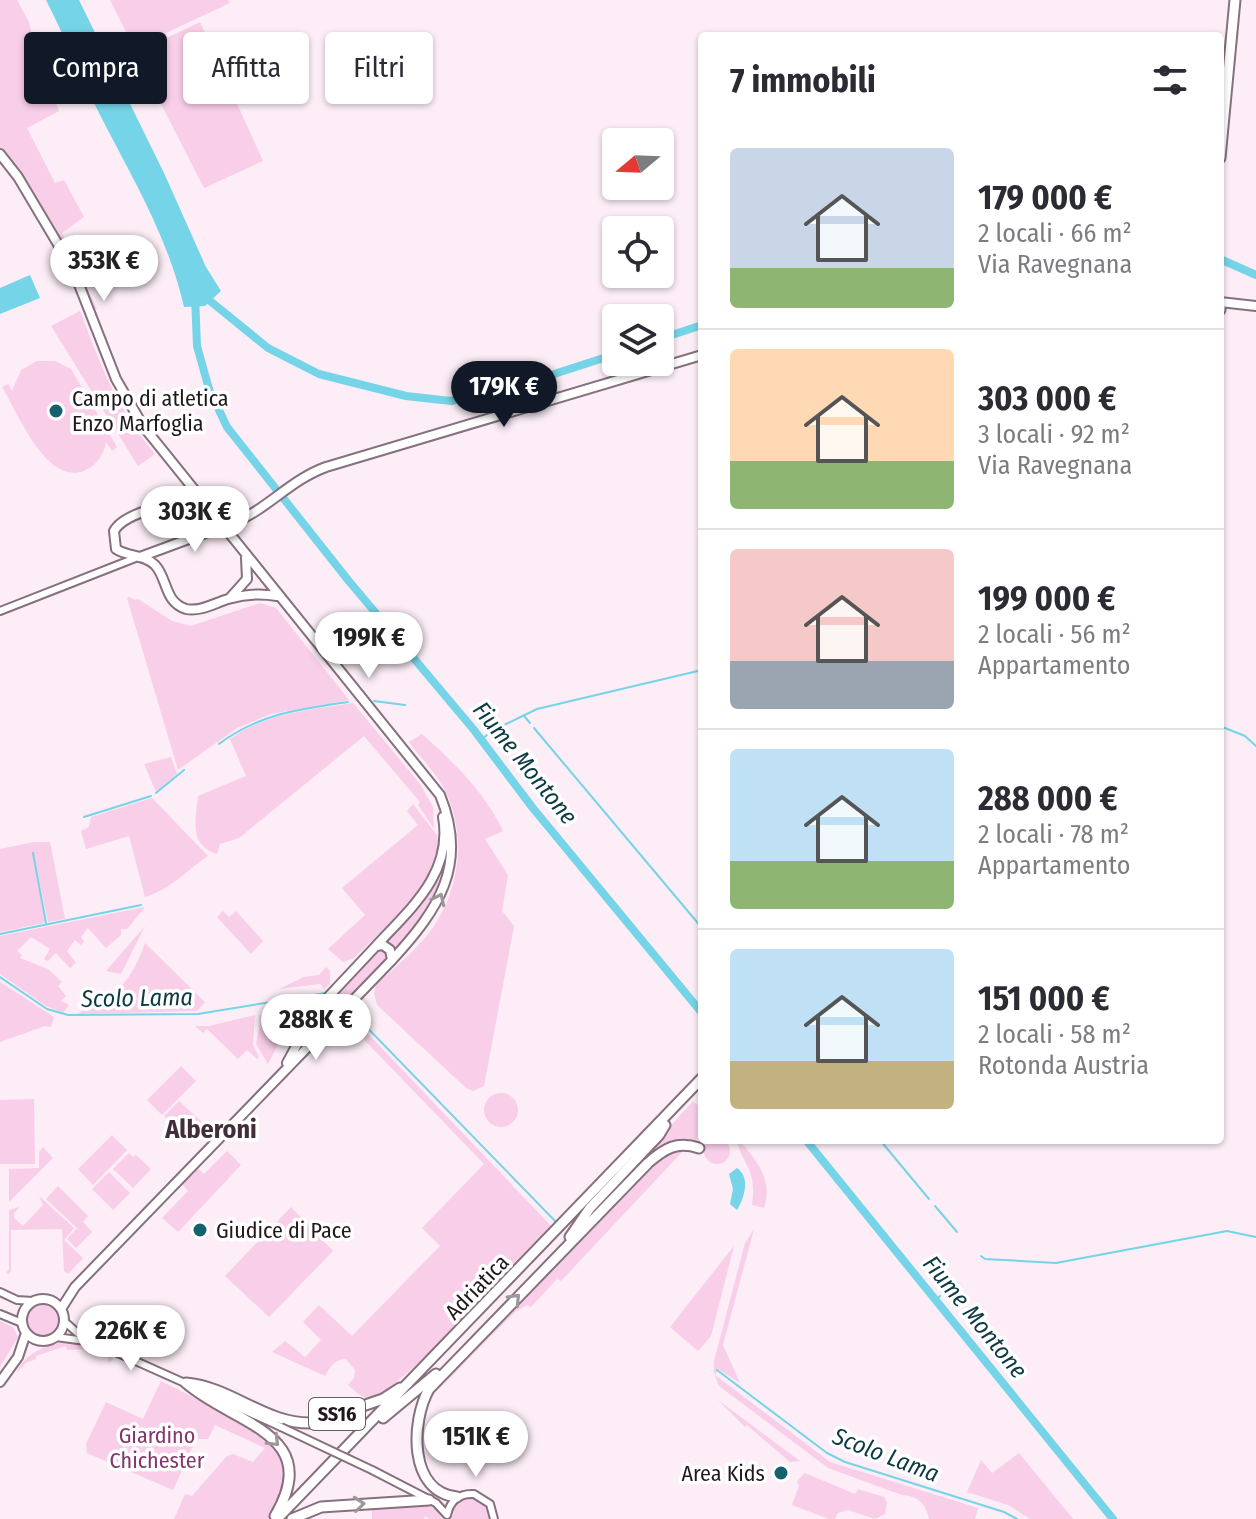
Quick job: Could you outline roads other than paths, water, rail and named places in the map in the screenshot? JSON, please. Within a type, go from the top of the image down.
[{"type":"highway","points":[[1224,76],[1234,2]]},
{"type":"highway","points":[[1224,113],[1234,2]]},
{"type":"highway","name":"Adriatica","points":[[566,1223],[698,1083]]},
{"type":"highway","name":"Adriatica","points":[[275,1519],[665,1125],[680,1104],[698,1089]]},
{"type":"highway","points":[[554,1259],[590,1208],[665,1125]]},
{"type":"highway","points":[[455,1500],[439,1492],[427,1479],[419,1457],[416,1425],[429,1389],[659,1153],[680,1144],[699,1148]]},
{"type":"highway","name":"Adriatica","points":[[284,1519],[553,1236]]},
{"type":"highway","name":"SS16","points":[[186,1383],[212,1389],[287,1422],[313,1423],[383,1399],[397,1390],[456,1330],[465,1325]]},
{"type":"highway","points":[[378,1423],[461,1355]]},
{"type":"highway","name":"SS16","points":[[186,1383],[215,1405],[270,1434],[280,1445],[289,1474],[275,1519]]},
{"type":"highway","points":[[292,1519],[321,1507],[425,1497]]},
{"type":"main road","points":[[0,154],[18,177],[62,251],[78,282],[125,397],[143,426],[440,795],[452,841],[443,892],[430,915],[352,1002],[75,1287],[61,1309]]},
{"type":"main road","points":[[1224,306],[1256,306]]},
{"type":"main road","points":[[140,557],[261,510],[310,473],[698,356]]},
{"type":"main road","points":[[173,502],[181,487],[180,473]]},
{"type":"main road","points":[[187,501],[195,492]]},
{"type":"main road","points":[[195,492],[121,522],[114,531],[116,549],[151,562],[159,571],[169,595],[186,608],[201,609],[229,599],[258,594],[278,596]]},
{"type":"main road","points":[[173,502],[205,504]]},
{"type":"main road","points":[[159,571],[160,555],[165,547]]},
{"type":"main road","points":[[245,555],[247,579]]},
{"type":"main road","points":[[229,599],[247,579],[263,578]]},
{"type":"main road","points":[[258,594],[263,578]]},
{"type":"main road","points":[[275,1081],[315,1011],[422,896],[439,869],[446,838],[440,804],[433,786]]},
{"type":"main road","points":[[376,946],[388,947],[392,960]]},
{"type":"main road","points":[[315,1011],[324,1023],[334,1020]]},
{"type":"main road","points":[[42,1341],[26,1333],[22,1323],[23,1312],[33,1301],[50,1300],[75,1287]]},
{"type":"main road","points":[[18,1357],[42,1341],[56,1337],[62,1330],[64,1321],[61,1309],[50,1300]]},
{"type":"main road","points":[[0,1382],[18,1357],[26,1333]]},
{"type":"street","points":[[98,573],[111,563],[116,549]]},
{"type":"street","points":[[0,611],[140,557]]},
{"type":"street","points":[[0,1292],[17,1300],[33,1301]]},
{"type":"street","points":[[0,1314],[22,1323]]},
{"type":"street","points":[[64,1321],[85,1339]]},
{"type":"street","points":[[56,1337],[85,1339],[131,1357],[372,1470],[440,1506],[447,1517]]},
{"type":"street","points":[[425,1497],[441,1501],[455,1500],[468,1494],[480,1496],[490,1504],[494,1519]]},
{"type":"street","points":[[447,1517],[455,1500]]},
{"type":"water","points":[[46,0],[79,0],[95,32],[61,32]]},
{"type":"water","points":[[95,104],[130,104],[206,267],[221,291],[205,306],[184,307],[168,256]]},
{"type":"water","points":[[30,275],[40,298],[0,314],[0,288]]},
{"type":"water","points":[[737,1168],[745,1182],[737,1210],[730,1204],[733,1189],[729,1174]]},
{"type":"waterway","points":[[1224,261],[1256,275]]},
{"type":"waterway","name":"Fiume Montone","points":[[195,296],[197,346],[209,389],[227,427],[698,1008]]},
{"type":"waterway","points":[[204,296],[268,348],[319,374],[406,396],[451,401],[520,385],[602,359]]},
{"type":"waterway","points":[[674,334],[698,326]]},
{"type":"waterway","points":[[500,727],[537,709],[698,671]]},
{"type":"waterway","points":[[374,701],[405,705]]},
{"type":"waterway","points":[[219,744],[265,719],[348,702]]},
{"type":"waterway","points":[[524,716],[530,723]]},
{"type":"waterway","points":[[534,728],[698,923]]},
{"type":"waterway","points":[[1224,728],[1245,736],[1256,746]]},
{"type":"waterway","points":[[481,740],[488,734]]},
{"type":"waterway","points":[[156,793],[184,770]]},
{"type":"waterway","points":[[84,817],[151,796]]},
{"type":"waterway","points":[[33,853],[46,923]]},
{"type":"waterway","points":[[0,934],[141,905]]},
{"type":"waterway","name":"Scolo Lama","points":[[0,977],[47,1009],[68,1015],[198,1014],[326,993]]},
{"type":"waterway","name":"Scolo Lama","points":[[335,996],[345,1005]]},
{"type":"waterway","name":"Scolo Lama","points":[[350,1010],[557,1223]]},
{"type":"waterway","name":"Fiume Montone","points":[[809,1144],[1113,1519]]},
{"type":"waterway","points":[[883,1144],[929,1199]]},
{"type":"waterway","points":[[935,1206],[957,1232]]},
{"type":"waterway","points":[[981,1256],[985,1259],[1056,1263],[1227,1231],[1256,1237]]},
{"type":"waterway","name":"Fiume Montone","points":[[936,1300],[940,1296]]},
{"type":"waterway","name":"Scolo Lama","points":[[717,1370],[827,1453],[845,1462],[1004,1512],[1017,1519]]},
{"type":"place","name":"Campo di atletica Enzo Marfoglia","points":[[56,411]]},
{"type":"place","name":"Giudice di Pace","points":[[200,1230]]},
{"type":"place","name":"Area Kids","points":[[781,1473]]},
{"type":"district","name":"Alberoni","points":[[211,1129]]},
{"type":"park label","name":"Giardino Chichester","points":[[157,1448]]}]
